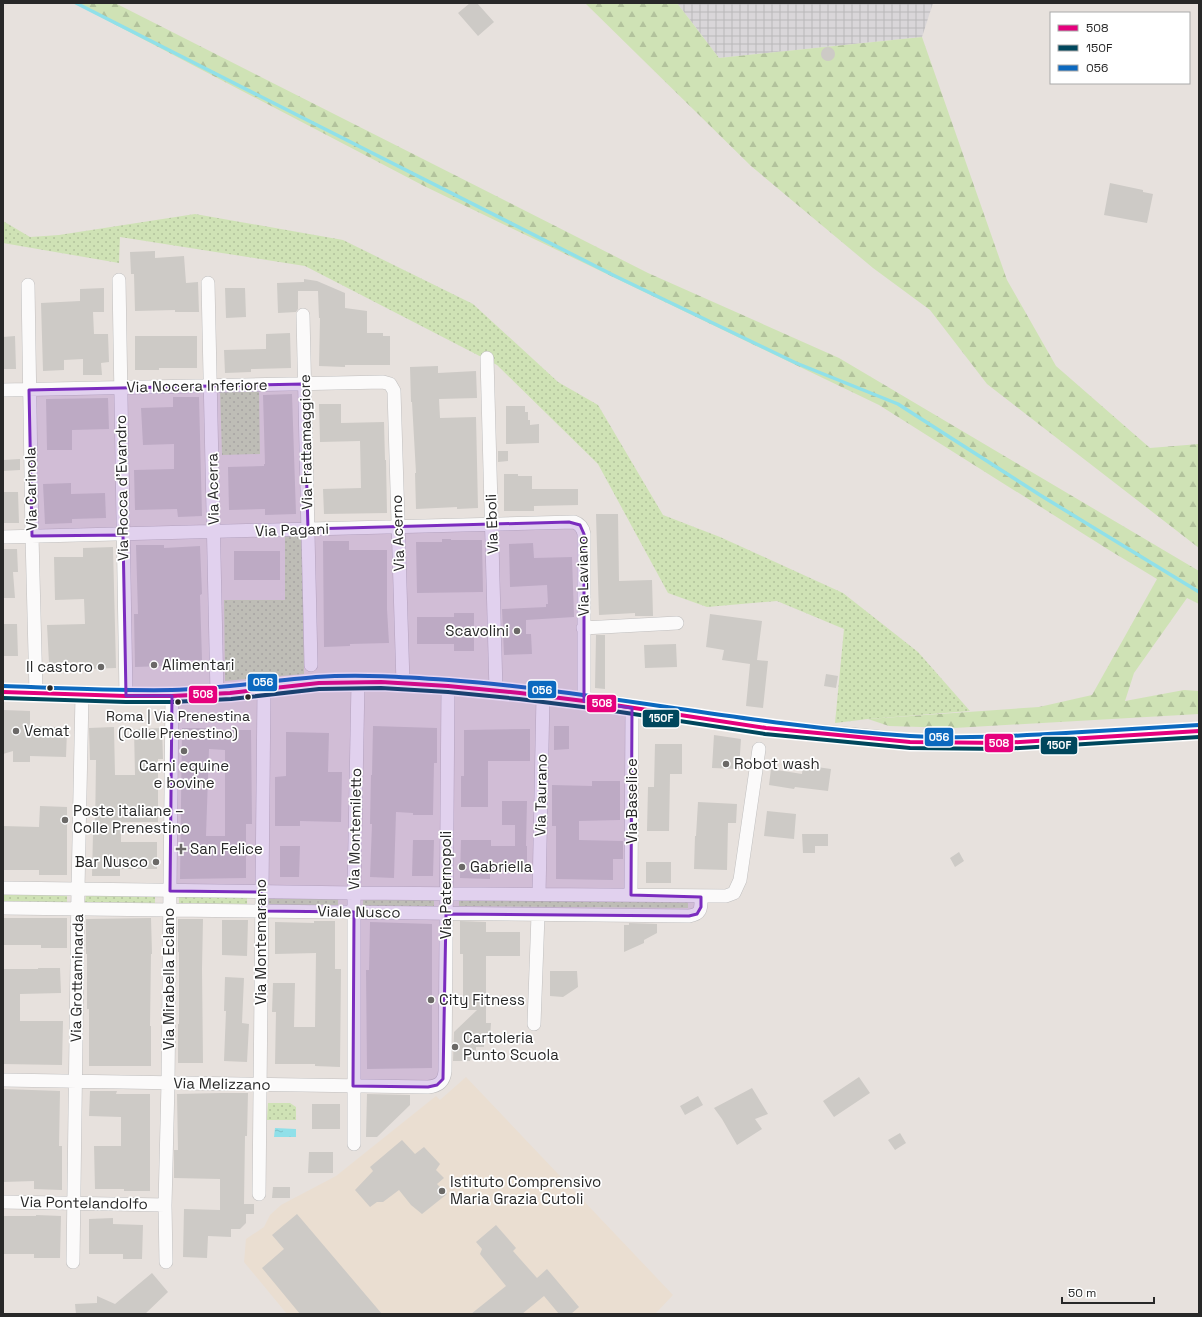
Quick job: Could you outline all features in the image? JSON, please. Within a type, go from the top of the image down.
[{"type":"main road","points":[[3,692],[172,696],[217,694],[319,683],[403,683],[496,690],[584,701],[772,729],[916,742],[952,744],[1003,743],[1199,731]]},
{"type":"street","name":"Via Rocca d'Evandro","points":[[119,280],[126,696]]},
{"type":"street","name":"Via Acerra","points":[[208,283],[217,694]]},
{"type":"street","name":"Via Carinola","points":[[28,285],[36,693]]},
{"type":"street","name":"Via Frattamaggiore","points":[[303,315],[311,665]]},
{"type":"street","name":"Via Eboli","points":[[487,358],[496,690]]},
{"type":"street","name":"Via Nocera Inferiore","points":[[3,390],[384,382],[390,384]]},
{"type":"street","name":"Via Acerno","points":[[390,384],[394,391],[403,683]]},
{"type":"street","name":"Via Pagani","points":[[3,537],[398,528],[569,522],[580,525]]},
{"type":"street","name":"Via Laviano","points":[[580,525],[584,534],[584,701]]},
{"type":"street","name":"Via Laviano","points":[[583,628],[677,623]]},
{"type":"street","name":"Via Montemiletto","points":[[354,1144],[354,893],[358,682]]},
{"type":"street","name":"Via Paternopoli","points":[[441,1083],[445,1071],[448,686]]},
{"type":"street","name":"Via Montemarano","points":[[259,1194],[264,689]]},
{"type":"street","name":"Via Grottaminarda","points":[[73,1262],[82,695]]},
{"type":"street","name":"Via Mirabella Eclano","points":[[166,1262],[165,1205],[168,1082],[172,696]]},
{"type":"street","name":"Via Taurano","points":[[538,894],[543,696]]},
{"type":"street","name":"Via Baselice","points":[[631,895],[632,708]]},
{"type":"street","name":"Viale Nusco","points":[[3,888],[701,897],[726,896],[734,893],[740,880],[759,749]]},
{"type":"street","name":"Viale Nusco","points":[[3,908],[689,916],[697,914],[700,911],[701,897]]},
{"type":"street","points":[[534,1024],[538,915]]},
{"type":"street","name":"Via Melizzano","points":[[3,1080],[353,1086],[428,1086],[441,1083]]},
{"type":"street","name":"Via Pontelandolfo","points":[[3,1202],[165,1205]]},
{"type":"highlighted area","points":[[304,384],[308,529],[569,522],[580,525],[584,534],[584,701],[632,708],[631,895],[701,897],[701,907],[697,914],[689,916],[446,914],[443,1079],[437,1085],[428,1087],[353,1086],[354,912],[261,911],[261,892],[170,891],[172,696],[126,696],[123,535],[32,536],[29,390]]},
{"type":"shaded area","points":[[677,3],[933,3],[922,37],[719,58]]},
{"type":"shaded area","name":"Istituto Comprensivo Maria Grazia Cutoli","points":[[466,1077],[673,1295],[655,1314],[287,1314],[244,1262],[246,1239],[264,1227],[270,1215],[281,1205],[336,1176],[436,1096],[440,1100]]},
{"type":"green space","points":[[74,3],[115,3],[648,273],[839,358],[1199,571],[1199,604],[1187,598],[1134,673],[1125,701],[1184,690],[1199,691],[1199,714],[954,728],[889,726],[868,719],[1039,707],[1092,695],[1157,579],[879,405],[424,186]]},
{"type":"green space","points":[[585,3],[677,3],[719,58],[922,37],[1007,280],[1056,366],[1150,448],[1199,444],[1199,548],[987,384],[930,310],[873,268],[751,166]]},
{"type":"green space","points":[[195,214],[343,240],[473,304],[558,382],[598,405],[663,515],[720,537],[843,593],[918,652],[970,711],[835,723],[844,629],[777,601],[707,607],[668,593],[598,464],[497,365],[305,266],[120,237],[119,263],[3,243],[3,221],[30,237],[59,235]]},
{"type":"green space","points":[[259,389],[260,454],[222,455],[220,390]]},
{"type":"green space","points":[[285,535],[303,535],[304,674],[225,681],[224,600],[285,600]]},
{"type":"green space","points":[[3,893],[67,894],[67,902],[3,902]]},
{"type":"green space","points":[[86,895],[155,895],[155,903],[85,902]]},
{"type":"green space","points":[[179,895],[247,896],[247,904],[179,903]]},
{"type":"green space","points":[[268,896],[338,897],[338,906],[268,905]]},
{"type":"green space","points":[[363,898],[434,898],[434,906],[363,906]]},
{"type":"green space","points":[[459,898],[688,900],[688,908],[459,906]]},
{"type":"green space","points":[[268,1103],[290,1103],[296,1107],[296,1120],[267,1120]]},
{"type":"water","points":[[275,1128],[296,1129],[296,1137],[274,1137]]},
{"type":"building","points":[[470,3],[477,3],[494,22],[478,36],[458,13]]},
{"type":"building","points":[[828,47],[833,49],[835,54],[833,59],[828,61],[823,59],[821,54],[823,49]]},
{"type":"building","points":[[1110,183],[1143,190],[1143,192],[1153,194],[1147,223],[1104,215]]},
{"type":"building","points":[[155,251],[155,258],[184,256],[186,283],[198,282],[199,312],[175,312],[175,310],[135,311],[134,274],[131,274],[130,252]]},
{"type":"building","points":[[304,279],[317,281],[345,293],[345,308],[367,311],[367,333],[383,333],[383,336],[390,336],[390,365],[345,365],[345,367],[319,366],[320,318],[318,291],[298,291],[298,309],[296,312],[278,313],[277,283],[304,282]]},
{"type":"building","points":[[104,288],[104,312],[93,312],[94,334],[108,334],[109,362],[101,363],[102,375],[83,375],[83,359],[64,360],[64,370],[43,371],[41,303],[80,301],[80,289]]},
{"type":"building","points":[[225,288],[245,288],[246,317],[226,318]]},
{"type":"building","points":[[290,333],[291,368],[251,369],[251,372],[225,373],[224,350],[266,349],[266,334]]},
{"type":"building","points":[[15,336],[16,369],[3,369],[3,337]]},
{"type":"building","points":[[135,336],[197,336],[197,368],[159,368],[159,370],[135,370]]},
{"type":"building","points":[[438,366],[438,373],[476,371],[477,398],[439,399],[440,418],[476,417],[478,508],[457,509],[457,507],[416,509],[416,473],[410,367]]},
{"type":"building","points":[[292,394],[296,514],[265,515],[265,509],[229,510],[228,467],[264,466],[265,464],[263,395]]},
{"type":"building","points":[[173,397],[199,397],[202,516],[178,517],[177,509],[135,510],[134,470],[174,469],[174,444],[143,445],[141,408],[173,407]]},
{"type":"building","points":[[108,398],[109,429],[72,430],[72,450],[47,450],[46,399]]},
{"type":"building","points":[[319,404],[341,404],[341,423],[384,422],[387,513],[324,514],[323,489],[361,488],[360,441],[320,442]]},
{"type":"building","points":[[506,406],[525,406],[525,412],[528,412],[528,420],[530,420],[530,425],[539,424],[539,443],[506,444]]},
{"type":"building","points":[[498,451],[508,451],[508,461],[498,462]]},
{"type":"building","points":[[20,459],[20,470],[3,471],[3,460]]},
{"type":"building","points":[[504,474],[532,476],[532,489],[578,489],[578,505],[534,506],[534,511],[504,511]]},
{"type":"building","points":[[71,483],[71,494],[105,493],[106,518],[72,519],[72,523],[45,524],[43,484]]},
{"type":"building","points":[[3,492],[18,492],[19,523],[3,523]]},
{"type":"building","points":[[596,514],[618,514],[619,581],[652,580],[653,616],[635,616],[635,613],[599,615]]},
{"type":"building","points":[[442,539],[482,540],[483,592],[417,593],[416,542],[442,542]]},
{"type":"building","points":[[323,541],[349,541],[349,550],[387,550],[387,609],[389,643],[350,644],[350,646],[324,647]]},
{"type":"building","points":[[533,543],[534,558],[572,557],[574,617],[526,620],[526,634],[531,634],[532,654],[504,655],[502,609],[546,607],[546,604],[548,604],[547,585],[510,587],[509,544]]},
{"type":"building","points":[[136,545],[164,545],[164,548],[200,546],[202,660],[163,661],[163,666],[135,667],[134,614],[138,614]]},
{"type":"building","points":[[113,547],[116,668],[87,669],[87,662],[49,663],[47,625],[85,624],[84,599],[55,600],[54,557],[83,557],[83,548]]},
{"type":"building","points":[[3,549],[17,549],[18,572],[13,572],[15,598],[3,598]]},
{"type":"building","points":[[234,551],[280,551],[280,580],[234,580]]},
{"type":"building","points":[[454,613],[474,613],[474,651],[454,651],[454,644],[417,644],[417,617],[454,617]]},
{"type":"building","points":[[710,614],[762,621],[757,660],[768,661],[763,708],[746,706],[750,664],[722,660],[724,650],[706,647]]},
{"type":"building","points":[[3,624],[17,624],[18,656],[3,656]]},
{"type":"building","points":[[596,635],[605,635],[605,689],[595,688]]},
{"type":"building","points":[[676,644],[677,667],[645,668],[644,645]]},
{"type":"building","points":[[826,674],[838,676],[836,688],[824,686]]},
{"type":"building","points":[[3,710],[30,711],[30,726],[55,727],[55,729],[67,730],[66,757],[30,756],[30,762],[13,762],[13,751],[3,754]]},
{"type":"building","points":[[373,726],[437,728],[437,763],[434,763],[433,815],[413,815],[413,813],[396,812],[394,878],[370,877]]},
{"type":"building","points":[[554,726],[569,726],[569,749],[554,750]]},
{"type":"building","points":[[114,727],[115,775],[135,775],[134,729],[162,728],[163,759],[158,759],[158,822],[121,822],[121,842],[157,842],[157,869],[120,869],[120,876],[92,876],[93,834],[95,834],[96,760],[90,760],[89,728]]},
{"type":"building","points":[[182,728],[209,728],[209,730],[251,730],[252,824],[246,824],[246,878],[180,879]],"holes":[[[209,749],[225,750],[225,836],[206,836]]]},
{"type":"building","points":[[530,729],[530,761],[488,761],[488,807],[461,807],[461,776],[464,776],[464,730]]},
{"type":"building","points":[[286,732],[329,733],[328,772],[342,772],[341,822],[300,821],[300,826],[275,826],[275,777],[286,776]]},
{"type":"building","points":[[714,735],[741,739],[739,769],[712,768]]},
{"type":"building","points":[[655,744],[682,744],[682,774],[670,774],[669,831],[647,831],[648,787],[654,787]]},
{"type":"building","points":[[803,765],[831,769],[828,791],[795,787],[794,789],[769,785],[771,769],[802,774]]},
{"type":"building","points":[[592,781],[620,781],[620,820],[579,821],[579,840],[623,841],[623,859],[613,859],[613,880],[556,879],[556,826],[552,826],[552,785],[592,786]]},
{"type":"building","points":[[502,801],[527,801],[527,872],[490,872],[490,879],[460,878],[461,840],[491,840],[491,846],[515,846],[515,825],[502,825]]},
{"type":"building","points":[[698,802],[737,804],[736,823],[728,823],[727,870],[694,869]]},
{"type":"building","points":[[40,806],[67,807],[67,875],[39,875],[39,870],[3,870],[3,826],[39,827]]},
{"type":"building","points":[[767,811],[796,814],[794,839],[764,836]]},
{"type":"building","points":[[802,834],[828,834],[828,846],[815,846],[815,853],[803,853]]},
{"type":"building","points":[[413,840],[434,840],[433,876],[412,876]]},
{"type":"building","points":[[280,846],[300,846],[299,877],[280,877]]},
{"type":"building","points":[[959,852],[964,861],[955,867],[950,858]]},
{"type":"building","points":[[646,862],[671,862],[671,883],[646,883]]},
{"type":"building","points":[[3,918],[67,918],[67,948],[41,948],[41,945],[3,945]]},
{"type":"building","points":[[151,918],[151,1066],[89,1066],[86,919]]},
{"type":"building","points":[[178,919],[203,919],[203,1063],[178,1063]]},
{"type":"building","points":[[222,920],[248,920],[247,956],[222,955]]},
{"type":"building","points":[[314,921],[335,921],[335,969],[341,969],[340,1067],[315,1066],[315,1064],[275,1064],[276,1012],[272,1012],[273,983],[295,983],[294,1027],[315,1027],[316,953],[275,954],[275,922],[314,923]]},
{"type":"building","points":[[460,921],[486,922],[486,932],[520,932],[520,956],[486,956],[486,1023],[491,1023],[490,1038],[484,1038],[484,1047],[476,1047],[476,1056],[471,1056],[470,1061],[453,1061],[454,1032],[477,1010],[463,1010],[463,954],[460,954]]},
{"type":"building","points":[[370,922],[432,924],[432,1068],[367,1069],[366,970],[369,970]]},
{"type":"building","points":[[629,923],[657,924],[657,933],[644,940],[644,943],[624,952],[624,925],[629,925]]},
{"type":"building","points":[[60,968],[61,993],[20,994],[20,1021],[63,1021],[62,1065],[3,1064],[3,969]]},
{"type":"building","points":[[550,971],[577,971],[578,987],[563,997],[550,996]]},
{"type":"building","points":[[225,977],[244,978],[242,1023],[249,1024],[247,1062],[224,1061],[226,1011],[224,1011]]},
{"type":"building","points":[[859,1077],[870,1093],[834,1117],[823,1101]]},
{"type":"building","points":[[752,1088],[768,1114],[755,1119],[762,1129],[737,1145],[714,1108]]},
{"type":"building","points":[[3,1089],[60,1091],[59,1146],[62,1146],[62,1190],[34,1189],[34,1181],[3,1182]]},
{"type":"building","points":[[90,1091],[117,1091],[116,1094],[150,1094],[150,1191],[95,1189],[94,1146],[121,1146],[121,1117],[89,1116]]},
{"type":"building","points":[[248,1093],[247,1136],[245,1136],[244,1204],[254,1204],[254,1214],[246,1214],[246,1223],[240,1229],[231,1229],[231,1237],[208,1236],[207,1258],[183,1257],[184,1209],[220,1210],[220,1179],[174,1178],[174,1150],[178,1150],[177,1094]]},
{"type":"building","points":[[367,1094],[410,1095],[410,1105],[377,1137],[366,1137]]},
{"type":"building","points":[[698,1096],[703,1105],[685,1115],[680,1106]]},
{"type":"building","points":[[312,1104],[340,1104],[340,1129],[312,1129]]},
{"type":"building","points":[[900,1133],[906,1143],[895,1150],[888,1140]]},
{"type":"building","points":[[402,1140],[415,1154],[424,1147],[440,1164],[436,1170],[444,1178],[437,1184],[447,1194],[422,1214],[411,1205],[399,1190],[383,1202],[377,1202],[370,1207],[355,1190],[373,1171],[370,1167]]},
{"type":"building","points":[[309,1152],[333,1152],[333,1173],[308,1173]]},
{"type":"building","points":[[273,1187],[290,1187],[290,1198],[272,1198]]},
{"type":"building","points":[[297,1214],[382,1314],[300,1314],[262,1268],[284,1249],[272,1235]]},
{"type":"building","points":[[3,1216],[61,1216],[60,1258],[34,1258],[34,1254],[3,1254]]},
{"type":"building","points":[[113,1218],[113,1224],[143,1225],[142,1259],[123,1259],[123,1254],[89,1254],[89,1219]]},
{"type":"building","points":[[496,1225],[516,1248],[513,1251],[537,1278],[547,1269],[579,1307],[571,1314],[559,1314],[544,1296],[522,1314],[471,1314],[506,1286],[480,1254],[482,1249],[476,1242]]},
{"type":"building","points":[[152,1273],[168,1292],[145,1314],[76,1314],[75,1304],[97,1303],[97,1296],[115,1304]]},
{"type":"waterway","points":[[76,3],[615,276],[796,363],[898,404],[1040,495],[1199,592]]},
{"type":"transit line","name":"056","points":[[3,686],[109,690],[172,690],[226,687],[316,677],[382,676],[507,685],[794,725],[910,736],[1008,736],[1199,725]]},
{"type":"transit line","name":"508","points":[[3,692],[172,696],[230,693],[319,683],[381,682],[448,686],[520,693],[608,704],[766,728],[910,742],[1003,743],[1199,731]]},
{"type":"transit line","name":"150F","points":[[3,698],[172,702],[231,699],[319,689],[381,688],[448,692],[519,699],[607,710],[765,734],[910,748],[1003,749],[1199,737]]},
{"type":"place","name":"Scavolini","points":[[517,631]]},
{"type":"place","name":"Alimentari","points":[[154,665]]},
{"type":"place","name":"Il castoro","points":[[101,667]]},
{"type":"place","name":"Roma | Via Prenestina (Colle Prenestino)","points":[[178,702]]},
{"type":"place","name":"Vemat","points":[[16,731]]},
{"type":"place","name":"Carni equine e bovine","points":[[184,751]]},
{"type":"place","name":"Robot wash","points":[[726,764]]},
{"type":"place","name":"Poste italiane – Colle Prenestino","points":[[65,820]]},
{"type":"place","name":"San Felice","points":[[181,849]]},
{"type":"place","name":"Bar Nusco","points":[[156,862]]},
{"type":"place","name":"Gabriella","points":[[462,867]]},
{"type":"place","name":"City Fitness","points":[[431,1000]]},
{"type":"place","name":"Cartoleria Punto Scuola","points":[[455,1047]]},
{"type":"place","name":"Istituto Comprensivo Maria Grazia Cutoli","points":[[442,1191]]}]
